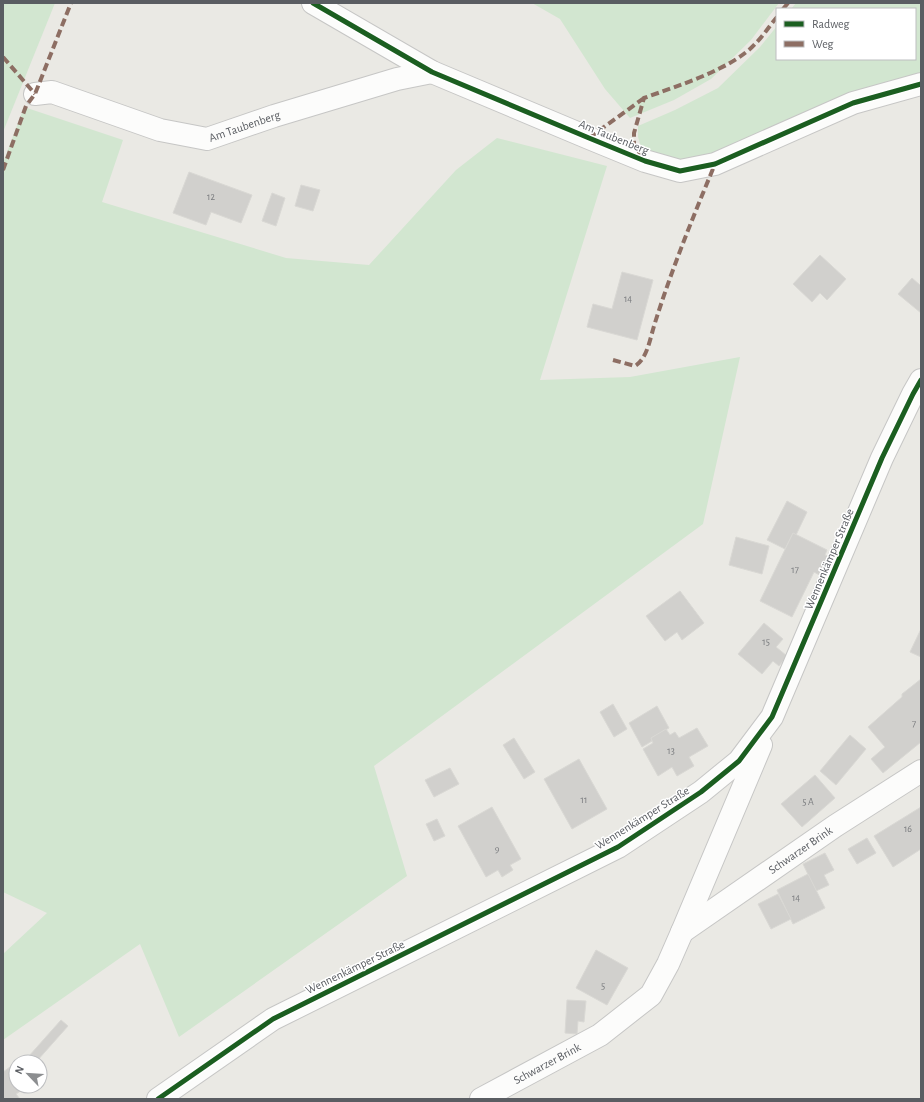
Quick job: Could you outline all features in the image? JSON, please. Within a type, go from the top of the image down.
[{"type":"street","name":"Am Taubenberg","points":[[313,3],[432,72],[645,161],[680,172],[715,164],[853,103],[921,84]]},
{"type":"street","name":"Am Taubenberg","points":[[35,94],[52,92],[160,130],[207,139],[274,116],[397,79],[432,72]]},
{"type":"street","name":"Wennenkämper Straße","points":[[158,1099],[273,1020],[618,848],[700,792],[740,761],[772,717],[882,458],[912,394],[921,380]]},
{"type":"street","name":"Schwarzer Brink","points":[[481,1099],[600,1035],[652,995],[682,932],[772,717]]},
{"type":"street","name":"Schwarzer Brink","points":[[682,932],[835,826],[921,771]]},
{"type":"green space","points":[[3,3],[55,3],[3,132]]},
{"type":"green space","points":[[532,3],[779,3],[751,40],[711,79],[674,100],[630,118],[605,89],[560,19]]},
{"type":"green space","points":[[796,3],[921,3],[921,79],[738,148],[680,165],[643,153],[638,137],[638,126],[675,110],[718,88],[760,47],[776,27],[776,60],[916,60],[916,8],[792,8]]},
{"type":"green space","points":[[24,107],[123,140],[102,202],[286,258],[369,265],[456,170],[497,138],[607,166],[540,380],[630,377],[740,357],[703,524],[374,766],[407,876],[179,1037],[140,944],[3,1040],[3,954],[47,913],[3,892],[3,163]]},
{"type":"building","points":[[189,172],[252,195],[241,223],[211,212],[206,225],[173,213]]},
{"type":"building","points":[[301,185],[320,190],[313,211],[295,206]]},
{"type":"building","points":[[272,193],[285,198],[276,226],[262,221]]},
{"type":"building","points":[[820,255],[846,279],[827,300],[820,293],[812,302],[793,284]]},
{"type":"building","points":[[622,272],[653,280],[637,340],[587,327],[593,304],[612,309]]},
{"type":"building","points":[[912,278],[920,285],[921,283],[921,313],[898,294]]},
{"type":"building","points":[[787,501],[807,512],[796,535],[793,533],[785,549],[767,540]]},
{"type":"building","points":[[793,533],[827,550],[825,555],[832,558],[823,577],[814,572],[792,617],[760,601]]},
{"type":"building","points":[[736,537],[769,546],[762,574],[729,565]]},
{"type":"building","points":[[680,591],[704,623],[682,640],[677,632],[665,641],[646,616]]},
{"type":"building","points":[[764,623],[783,639],[776,647],[787,656],[779,666],[773,661],[762,674],[738,654]]},
{"type":"building","points":[[921,629],[921,657],[910,652]]},
{"type":"building","points":[[921,679],[921,742],[883,773],[871,759],[885,747],[868,727],[902,697],[902,694]]},
{"type":"building","points":[[613,704],[627,729],[614,737],[600,712]]},
{"type":"building","points":[[657,706],[669,728],[651,738],[652,741],[642,747],[629,723]]},
{"type":"building","points":[[697,728],[708,746],[689,757],[694,766],[677,776],[672,767],[658,776],[643,749],[653,743],[651,738],[666,729],[670,735],[675,732],[679,738]]},
{"type":"building","points":[[850,735],[866,749],[836,785],[820,771]]},
{"type":"building","points":[[514,738],[535,772],[524,779],[503,745]]},
{"type":"building","points":[[579,759],[607,809],[572,829],[544,779]]},
{"type":"building","points":[[450,768],[459,784],[434,797],[425,780]]},
{"type":"building","points":[[815,775],[835,798],[802,827],[781,804]]},
{"type":"building","points":[[492,807],[521,859],[510,865],[513,870],[502,877],[498,870],[486,877],[458,826]]},
{"type":"building","points":[[921,807],[921,849],[893,867],[874,836]]},
{"type":"building","points":[[437,819],[445,836],[434,841],[426,824]]},
{"type":"building","points":[[867,838],[876,853],[857,864],[848,849]]},
{"type":"building","points":[[825,853],[834,870],[824,875],[829,885],[816,891],[803,864]]},
{"type":"building","points":[[808,874],[825,908],[793,924],[777,890]]},
{"type":"building","points":[[778,894],[791,919],[771,929],[758,904]]},
{"type":"building","points":[[596,950],[628,968],[607,1005],[576,988]]},
{"type":"building","points":[[567,1000],[586,1001],[584,1022],[578,1021],[577,1034],[565,1033]]},
{"type":"building","points":[[61,1020],[68,1026],[43,1054],[31,1054]]},
{"type":"building","points":[[8,1068],[8,1094],[16,1094],[20,1099],[3,1099],[3,1072]]},
{"type":"marked path","points":[[3,170],[26,106],[35,94],[71,3]]},
{"type":"marked path","points":[[784,8],[788,3]]},
{"type":"marked path","points":[[643,158],[634,145],[634,133],[644,98],[704,76],[733,61],[756,43],[776,18]]},
{"type":"marked path","points":[[3,57],[35,94]]},
{"type":"marked path","points":[[589,138],[644,98]]},
{"type":"marked path","points":[[613,360],[635,366],[645,354],[675,265],[715,164]]},
{"type":"cycle path","points":[[313,3],[432,72],[645,161],[680,171],[715,164],[853,103],[921,84]]},
{"type":"cycle path","points":[[158,1099],[273,1019],[618,847],[701,792],[739,761],[772,717],[882,458],[921,380]]}]
